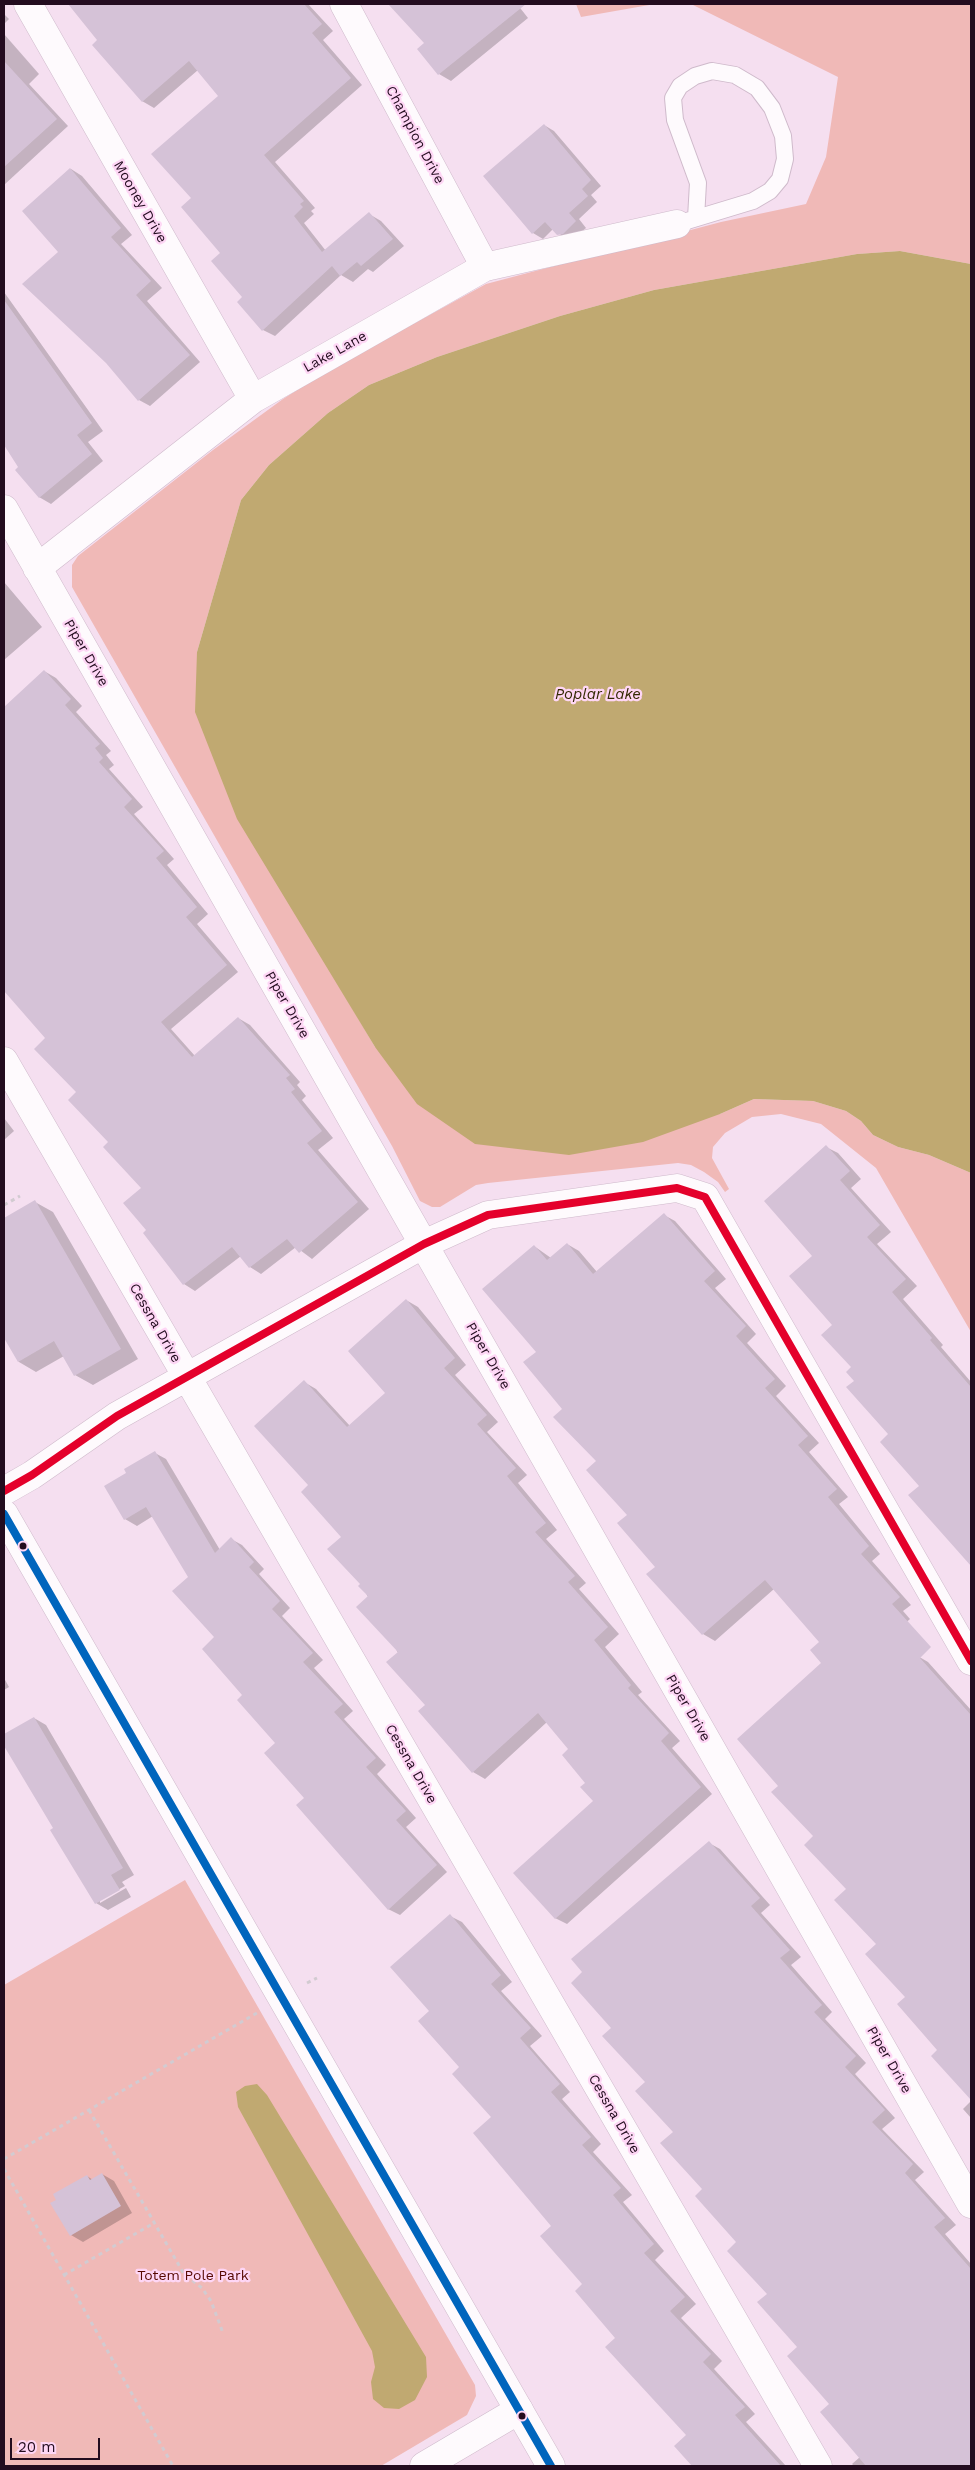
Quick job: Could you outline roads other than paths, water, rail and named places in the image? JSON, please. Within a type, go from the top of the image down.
[{"type":"street","name":"Mooney Drive","points":[[28,4],[253,399]]},
{"type":"street","name":"Champion Drive","points":[[344,4],[485,268]]},
{"type":"street","name":"Lake Lane","points":[[37,568],[253,399],[485,268],[687,221]]},
{"type":"street","name":"Piper Drive","points":[[4,509],[971,2204]]},
{"type":"street","name":"Cessna Drive","points":[[4,1061],[818,2466]]},
{"type":"street","points":[[4,1491],[32,1475],[117,1416],[187,1379],[424,1244],[488,1215],[677,1188],[705,1197],[971,1661]]},
{"type":"street","points":[[7,1527],[552,2466]]},
{"type":"street","points":[[424,2466],[519,2410]]},
{"type":"lane","points":[[712,71],[735,75],[757,88],[772,108],[783,136],[785,159],[780,179],[770,191],[753,201],[687,221],[698,183],[675,120],[673,98],[680,86],[695,76],[712,71]]},
{"type":"water","name":"Poplar Lake","points":[[900,251],[971,264],[971,1173],[929,1155],[898,1147],[873,1135],[861,1121],[846,1111],[813,1101],[754,1099],[720,1114],[643,1142],[569,1155],[475,1144],[417,1104],[375,1047],[237,819],[195,712],[197,652],[241,500],[269,465],[328,413],[369,385],[437,357],[560,316],[654,290],[857,254]]},
{"type":"water","points":[[257,2084],[267,2095],[426,2357],[427,2377],[415,2400],[399,2409],[384,2408],[373,2399],[371,2382],[375,2367],[372,2351],[238,2107],[236,2092],[245,2086]]},
{"type":"park label","name":"Totem Pole Park","points":[[193,2276]]}]
